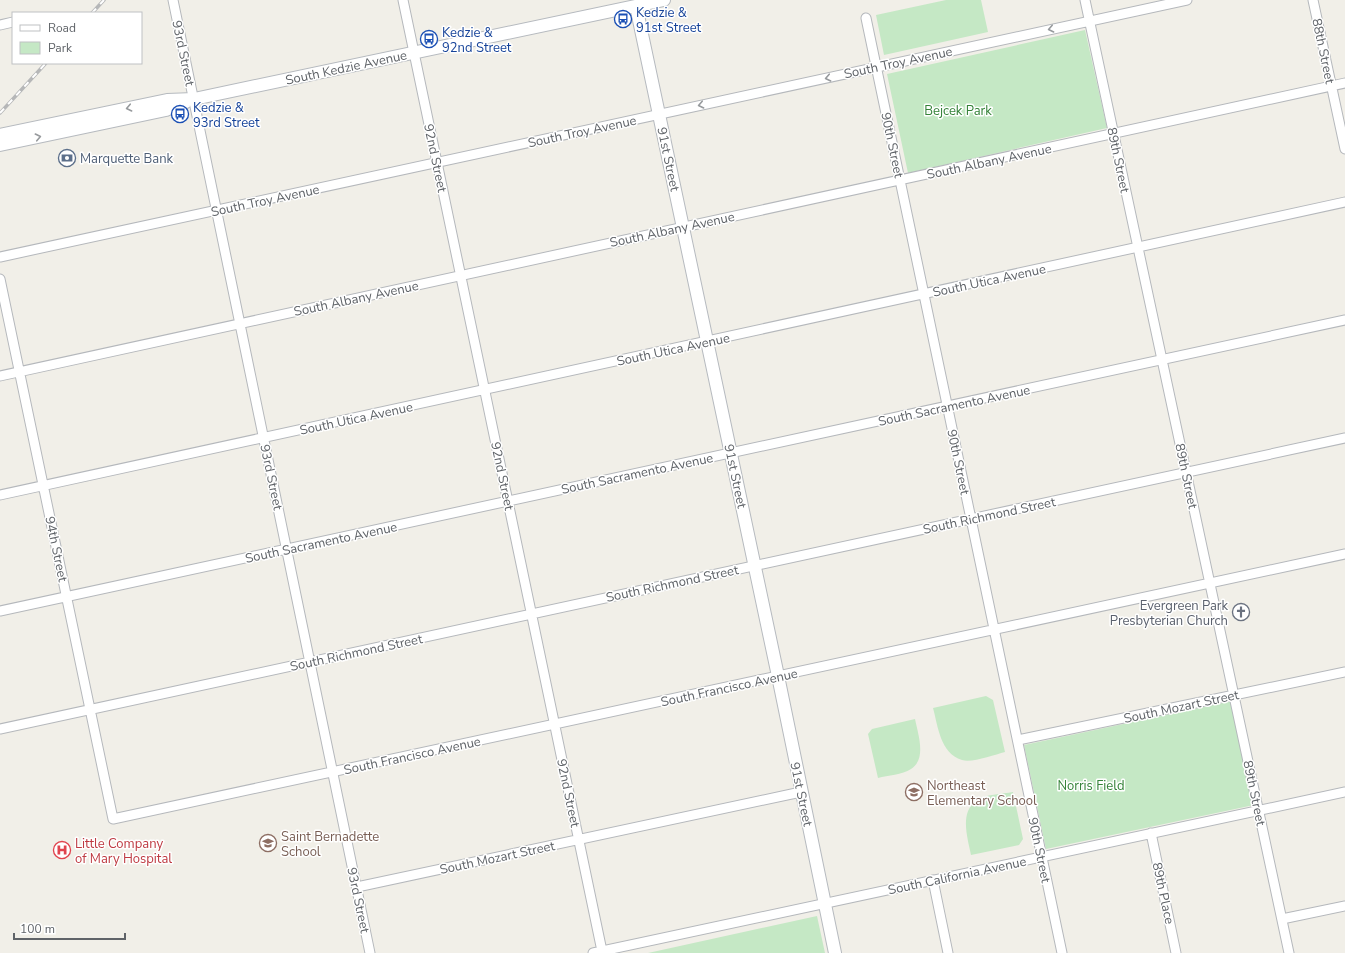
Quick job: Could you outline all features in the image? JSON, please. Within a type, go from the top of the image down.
[{"type":"street","name":"93rd Street","points":[[173,0],[370,953]]},
{"type":"street","name":"92nd Street","points":[[403,0],[579,839],[598,952]]},
{"type":"street","name":"South Kedzie Avenue","points":[[0,144],[166,110],[194,99],[414,53],[636,3],[664,0]]},
{"type":"street","name":"89th Street","points":[[1085,0],[1289,953]]},
{"type":"street","name":"South Troy Avenue","points":[[0,257],[1187,0]]},
{"type":"street","name":"88th Street","points":[[1312,0],[1345,150]]},
{"type":"street","name":"91st Street","points":[[636,3],[755,565],[835,953]]},
{"type":"street","name":"90th Street","points":[[866,18],[1062,953]]},
{"type":"street","points":[[0,25],[12,22]]},
{"type":"street","name":"South Albany Avenue","points":[[0,376],[1345,83]]},
{"type":"street","name":"South Kedzie Avenue","points":[[0,135],[167,100],[194,99]]},
{"type":"street","name":"South Utica Avenue","points":[[0,495],[1345,202]]},
{"type":"street","name":"94th Street","points":[[0,279],[113,819]]},
{"type":"street","name":"South Sacramento Avenue","points":[[0,611],[1345,320]]},
{"type":"street","name":"South Richmond Street","points":[[0,729],[1345,438]]},
{"type":"street","name":"South Francisco Avenue","points":[[113,819],[1345,554]]},
{"type":"street","name":"South Mozart Street","points":[[1018,740],[1345,672]]},
{"type":"street","name":"South Mozart Street","points":[[357,887],[801,792]]},
{"type":"street","name":"South California Avenue","points":[[598,952],[1345,792]]},
{"type":"street","name":"89th Place","points":[[1151,833],[1176,953]]},
{"type":"street","points":[[933,880],[948,953]]},
{"type":"street","points":[[1282,919],[1345,906]]},
{"type":"green space","points":[[946,0],[981,0],[988,32],[884,55],[876,15]]},
{"type":"green space","name":"Bejcek Park","points":[[1085,30],[1107,128],[908,173],[887,74]]},
{"type":"green space","points":[[986,696],[993,700],[1005,752],[977,760],[962,760],[949,751],[944,745],[933,708]]},
{"type":"green space","name":"Norris Field","points":[[1232,701],[1254,805],[1046,849],[1024,745]]},
{"type":"green space","points":[[915,719],[920,746],[919,759],[916,765],[903,773],[878,778],[868,734],[872,729]]},
{"type":"green space","points":[[1013,792],[1023,839],[1019,845],[971,855],[966,819],[971,806],[976,801],[984,797]]},
{"type":"green space","points":[[817,916],[825,953],[648,953]]},
{"type":"railway","points":[[93,12],[104,0]]},
{"type":"railway","points":[[0,113],[45,64]]},
{"type":"place","name":"Kedzie & 91st Street","points":[[623,19]]},
{"type":"place","name":"Kedzie & 92nd Street","points":[[429,39]]},
{"type":"place","name":"Kedzie & 93rd Street","points":[[180,114]]},
{"type":"place","name":"Marquette Bank","points":[[67,158]]},
{"type":"place","name":"Evergreen Park Presbyterian Church","points":[[1241,612]]},
{"type":"place","name":"Northeast Elementary School","points":[[914,792]]},
{"type":"place","name":"Saint Bernadette School","points":[[268,843]]},
{"type":"place","name":"Little Company of Mary Hospital","points":[[62,850]]}]
